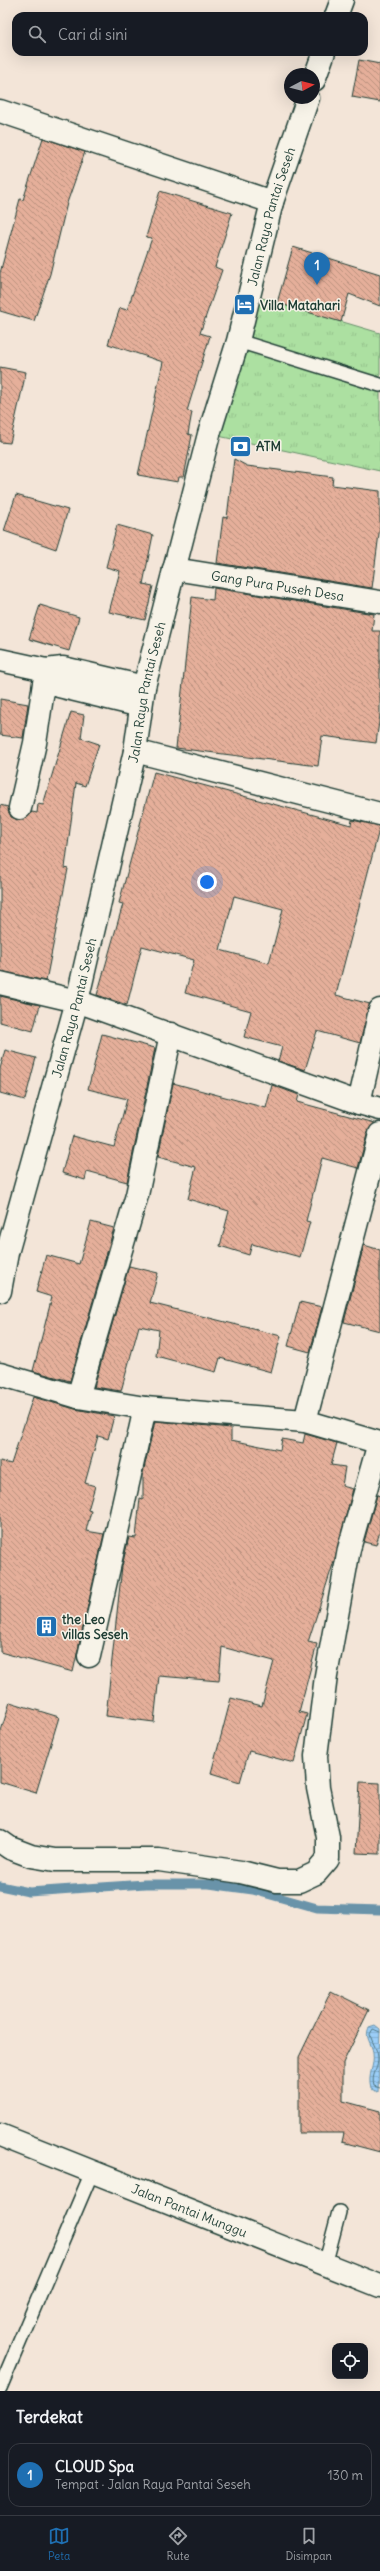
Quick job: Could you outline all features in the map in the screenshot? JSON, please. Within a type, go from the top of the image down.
[{"type":"street","points":[[338,12],[342,0]]},
{"type":"street","points":[[318,68],[323,56]]},
{"type":"street","name":"Jalan Raya Pantai Seseh","points":[[0,1291],[4,1252],[77,1001],[134,751],[143,697],[174,569],[209,434],[238,341],[272,202],[306,104]]},
{"type":"street","points":[[0,112],[272,202]]},
{"type":"street","name":"Gang Pura Puseh Desa","points":[[174,569],[380,602]]},
{"type":"street","points":[[0,660],[46,670],[63,668],[143,697]]},
{"type":"street","points":[[20,808],[35,743],[46,670]]},
{"type":"street","points":[[134,751],[380,814]]},
{"type":"street","points":[[0,983],[77,1001],[359,1103],[380,1109]]},
{"type":"street","points":[[359,1103],[380,1010]]},
{"type":"street","points":[[78,1397],[137,1195],[171,1034]]},
{"type":"street","points":[[305,1421],[380,1134]]},
{"type":"street","points":[[0,1374],[78,1397],[145,1408],[305,1421],[380,1443],[349,1549],[326,1676],[316,1756],[318,1788],[328,1837],[328,1859],[316,1872],[299,1881],[277,1881],[219,1868],[159,1860],[55,1860],[31,1856],[10,1848],[0,1841]]},
{"type":"street","points":[[89,1656],[145,1408]]},
{"type":"street","name":"Jalan Pantai Munggu","points":[[0,2135],[380,2286]]},
{"type":"lane","points":[[238,341],[380,385]]},
{"type":"lane","points":[[0,2388],[92,2172]]},
{"type":"lane","points":[[325,2265],[339,2212]]},
{"type":"green space","points":[[252,295],[380,333],[380,471],[209,434]]},
{"type":"water","points":[[375,2025],[380,2029],[378,2092],[371,2089],[370,2084],[373,2058],[372,2049],[367,2035],[369,2027]]},
{"type":"building","points":[[359,60],[380,64],[380,102],[352,97]]},
{"type":"building","points":[[43,138],[85,152],[67,203],[50,274],[34,321],[0,311],[0,273],[20,199],[23,200]]},
{"type":"building","points":[[160,191],[232,213],[215,267],[222,270],[200,333],[210,336],[187,411],[192,412],[188,434],[192,435],[184,477],[179,477],[178,482],[138,475],[163,362],[108,344],[120,308],[127,310],[152,238],[146,237]]},
{"type":"building","points":[[293,247],[380,274],[380,306],[349,294],[341,322],[277,303]]},
{"type":"building","points":[[0,367],[26,372],[10,443],[0,442]]},
{"type":"building","points":[[234,459],[247,466],[333,477],[332,485],[380,491],[380,526],[372,588],[217,563],[223,517],[227,518]]},
{"type":"building","points":[[16,495],[68,510],[56,549],[4,531]]},
{"type":"building","points":[[117,525],[153,535],[143,584],[153,586],[145,620],[109,612],[120,571],[106,567]]},
{"type":"building","points":[[214,588],[374,614],[372,631],[380,631],[380,715],[376,743],[322,736],[318,766],[176,748],[192,597],[213,600]]},
{"type":"building","points":[[40,605],[79,617],[69,651],[29,639]]},
{"type":"building","points":[[0,699],[28,704],[23,738],[0,735]]},
{"type":"building","points":[[71,712],[84,715],[81,738],[99,744],[85,786],[76,783],[65,868],[68,869],[46,981],[0,971],[0,805],[8,807],[11,817],[18,820],[24,820],[32,812],[37,813],[38,804],[43,805]]},
{"type":"building","points":[[154,772],[351,825],[352,820],[380,826],[336,995],[370,1004],[360,1043],[317,1031],[305,1070],[278,1061],[282,1047],[244,1037],[251,1011],[185,993],[194,960],[142,946],[127,1005],[97,995],[123,904],[119,903]],"holes":[[[234,896],[283,909],[269,963],[220,950]]]},
{"type":"building","points":[[0,996],[40,1005],[33,1031],[0,1022]]},
{"type":"building","points":[[102,1034],[155,1048],[127,1182],[87,1171],[85,1180],[62,1173],[72,1136],[114,1147],[127,1099],[88,1089]]},
{"type":"building","points":[[5,1050],[36,1058],[25,1100],[0,1093],[0,1069]]},
{"type":"building","points":[[173,1083],[266,1108],[272,1085],[299,1095],[297,1102],[375,1123],[368,1131],[358,1168],[322,1158],[306,1221],[310,1222],[300,1257],[252,1244],[249,1255],[220,1246],[229,1211],[188,1199],[196,1167],[158,1157]]},
{"type":"building","points":[[91,1222],[114,1228],[70,1381],[33,1371],[52,1297],[36,1292],[46,1255],[79,1264]]},
{"type":"building","points":[[364,1245],[380,1250],[380,1331],[344,1322]]},
{"type":"building","points":[[129,1266],[158,1273],[150,1303],[281,1336],[271,1372],[220,1358],[216,1372],[156,1356],[159,1330],[139,1326],[121,1391],[94,1387]]},
{"type":"building","points":[[300,1302],[322,1307],[310,1352],[288,1346]]},
{"type":"building","points":[[33,1397],[75,1409],[114,1416],[108,1439],[98,1436],[85,1483],[95,1486],[88,1510],[91,1511],[86,1531],[104,1534],[73,1672],[0,1652],[0,1461],[11,1464]]},
{"type":"building","points":[[155,1421],[231,1428],[231,1440],[280,1450],[282,1439],[303,1443],[305,1434],[337,1443],[331,1465],[345,1467],[342,1486],[353,1489],[335,1558],[308,1642],[317,1644],[299,1712],[307,1714],[294,1763],[249,1751],[240,1782],[211,1773],[231,1698],[262,1706],[274,1661],[222,1647],[219,1681],[159,1676],[154,1722],[106,1716],[122,1566],[129,1537],[136,1538],[140,1498],[143,1499],[143,1473]]},
{"type":"building","points":[[377,1495],[380,1496],[380,1531],[376,1545],[364,1542]]},
{"type":"building","points":[[10,1702],[59,1717],[36,1793],[0,1782],[0,1734]]},
{"type":"building","points":[[360,1782],[380,1783],[380,1854],[356,1853]]},
{"type":"building","points":[[331,1991],[369,2010],[343,2063],[343,2101],[380,2111],[380,2152],[342,2142],[344,2133],[299,2133],[299,2057]]},
{"type":"waterway","points":[[0,1886],[29,1892],[145,1884],[209,1884],[253,1890],[317,1908],[380,1910]]},
{"type":"place","name":"CLOUD Spa","points":[[317,285]]},
{"type":"place","name":"Villa Matahari","points":[[245,305]]},
{"type":"place","name":"ATM","points":[[241,446]]},
{"type":"place","name":"the Leo villas Seseh","points":[[47,1626]]}]
